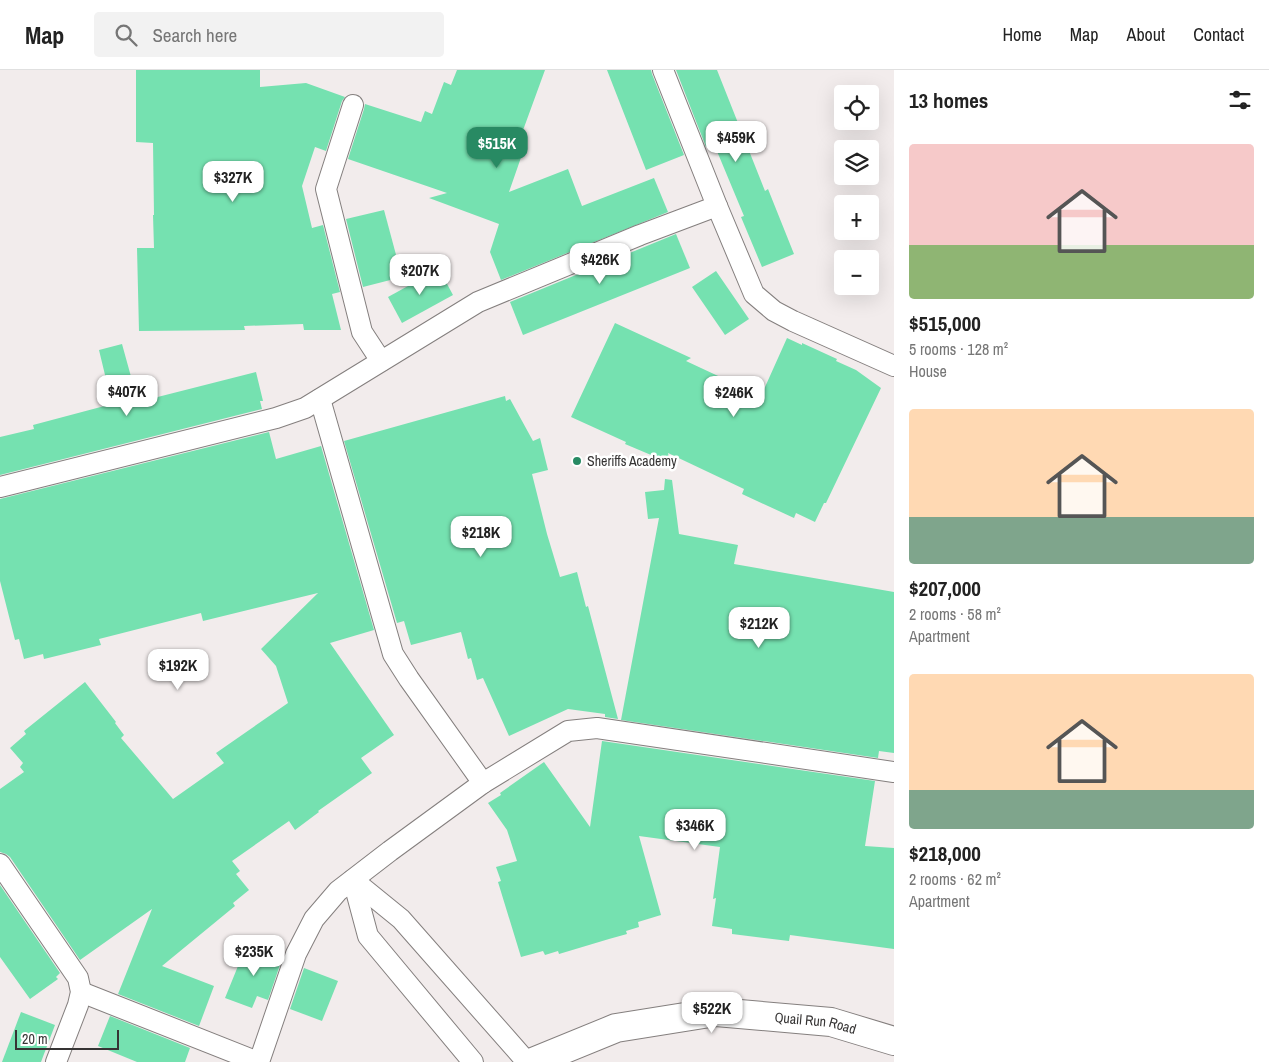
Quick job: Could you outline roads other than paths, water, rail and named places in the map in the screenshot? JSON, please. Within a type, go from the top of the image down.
[{"type":"street","name":"Quail Run Road","points":[[532,1062],[616,1028],[716,1012],[831,1022],[894,1041]]},
{"type":"lane","points":[[663,70],[754,294],[774,311],[894,366]]},
{"type":"lane","points":[[353,105],[326,189],[362,332],[381,361]]},
{"type":"lane","points":[[0,487],[276,418],[305,408],[478,302],[640,235],[717,206]]},
{"type":"lane","points":[[320,399],[393,654],[483,782]]},
{"type":"lane","points":[[81,992],[259,1062],[296,954],[314,918],[338,891],[483,782],[568,731],[597,728],[894,772]]},
{"type":"lane","points":[[0,864],[78,978],[81,992],[78,1005],[56,1062]]},
{"type":"lane","points":[[353,880],[368,936],[473,1062]]},
{"type":"lane","points":[[353,880],[401,919],[527,1062]]},
{"type":"place","name":"Sheriffs Academy","points":[[577,461]]}]
